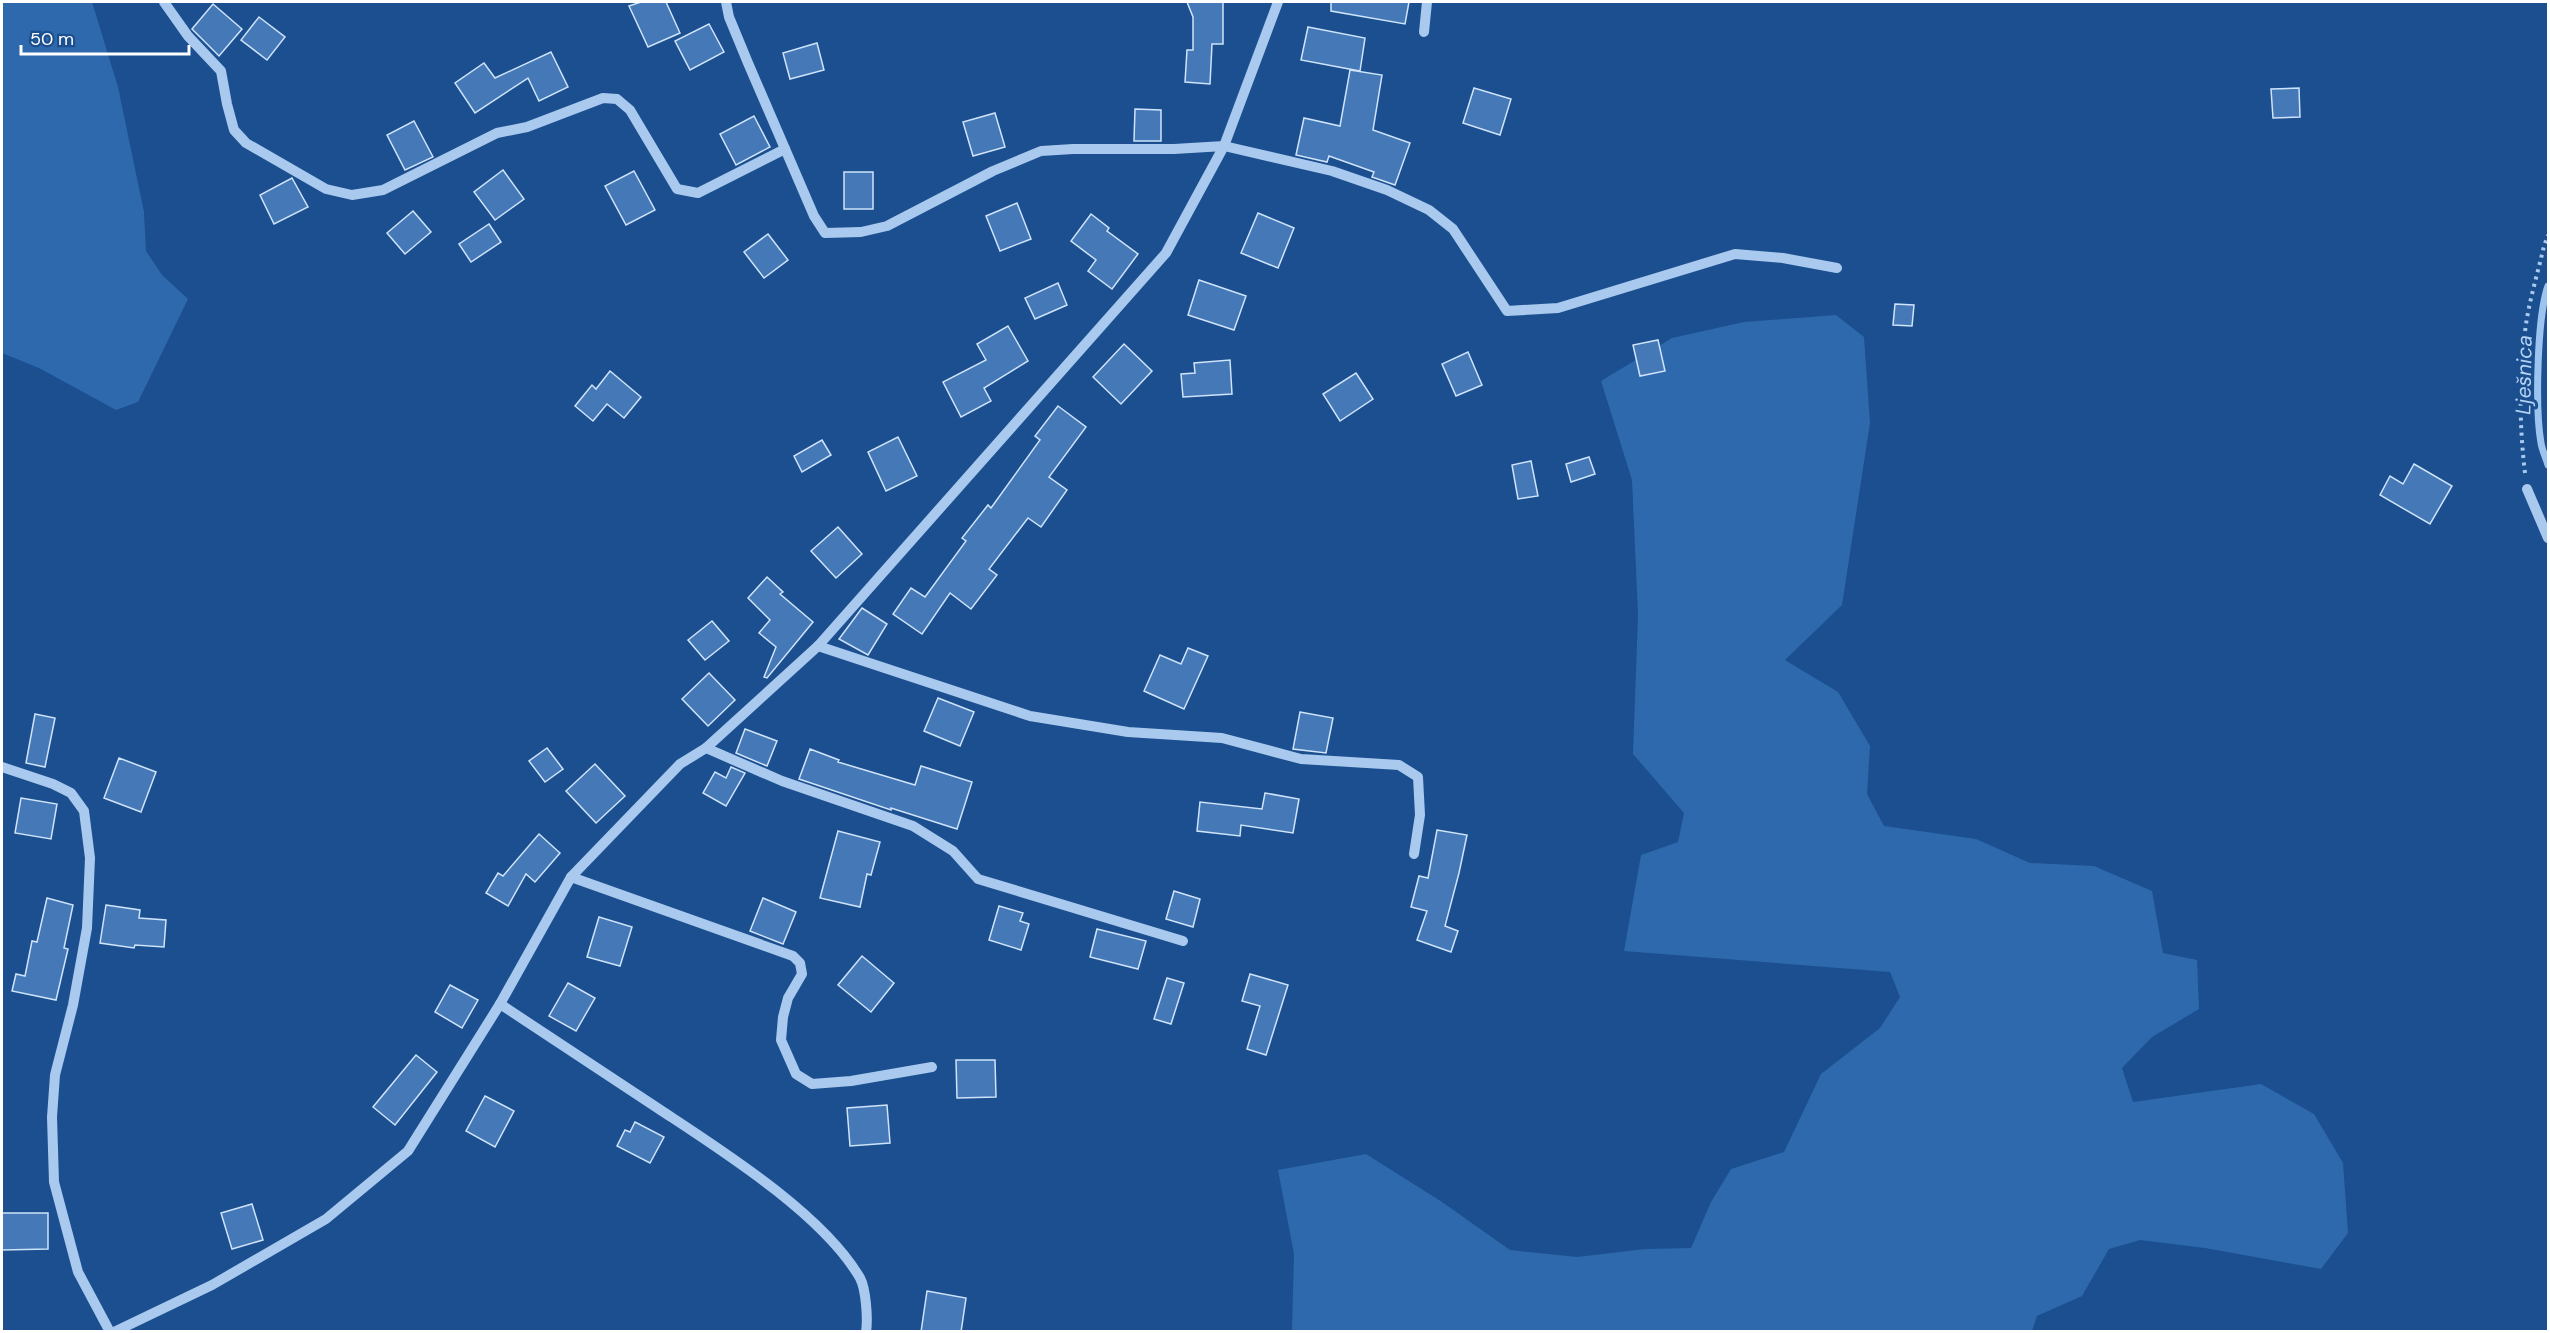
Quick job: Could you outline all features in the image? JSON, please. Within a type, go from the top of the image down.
[{"type":"street","points":[[164,2],[188,36],[221,71],[234,130],[246,143],[326,189],[352,195],[383,190],[497,133],[527,127],[603,98],[617,99],[630,110],[677,189],[698,193],[785,149]]},
{"type":"street","points":[[726,2],[744,54],[814,216],[825,233],[861,232],[887,226],[993,171],[1041,151],[1224,146],[1332,171],[1387,190],[1429,210],[1453,229],[1507,311],[1558,308],[1735,254],[1783,258],[1837,268]]},
{"type":"street","points":[[2,767],[53,784],[70,793],[84,811],[90,858],[87,928],[73,1005],[55,1075],[52,1116],[54,1182],[78,1272],[112,1332],[212,1285],[326,1219],[408,1151],[500,1004],[571,877],[680,764],[706,748],[818,646],[1166,253],[1224,146],[1278,2]]},
{"type":"street","points":[[1424,32],[1427,2]]},
{"type":"street","points":[[2527,489],[2548,538]]},
{"type":"street","points":[[818,646],[1030,716],[1128,732],[1222,738],[1300,759],[1399,765],[1418,777],[1420,815],[1414,854]]},
{"type":"street","points":[[706,748],[782,781],[914,826],[953,851],[978,879],[1183,941]]},
{"type":"street","points":[[571,877],[793,956],[800,963],[802,974],[788,998],[783,1017],[781,1040],[796,1074],[812,1084],[850,1081],[932,1067]]},
{"type":"street","points":[[500,1004],[717,1147],[817,1226],[843,1255],[861,1280],[868,1321],[866,1332]]},
{"type":"path","points":[[2527,489],[2521,436],[2520,386],[2526,323],[2548,235]]},
{"type":"shaded area","points":[[2,2],[92,2],[118,87],[144,212],[146,251],[162,275],[188,299],[138,402],[116,410],[39,368],[2,353]]},
{"type":"shaded area","points":[[1836,315],[1864,337],[1870,423],[1842,605],[1785,660],[1838,692],[1870,746],[1867,794],[1884,826],[1976,839],[2030,863],[2094,866],[2152,891],[2163,953],[2197,960],[2199,1009],[2152,1037],[2122,1068],[2133,1102],[2261,1084],[2314,1114],[2343,1163],[2348,1233],[2321,1269],[2205,1248],[2140,1240],[2109,1249],[2082,1296],[2037,1316],[2032,1331],[1292,1331],[1294,1254],[1278,1170],[1366,1154],[1442,1202],[1510,1250],[1577,1257],[1645,1249],[1691,1248],[1711,1202],[1731,1169],[1784,1152],[1821,1074],[1880,1028],[1900,997],[1890,972],[1624,951],[1641,855],[1678,842],[1684,813],[1633,754],[1638,615],[1632,480],[1601,381],[1672,338],[1744,322]]},
{"type":"building","points":[[641,2],[666,2],[680,33],[648,47],[629,6]]},
{"type":"building","points":[[1187,2],[1223,2],[1223,44],[1212,44],[1210,84],[1185,82],[1187,50],[1193,50],[1193,17]]},
{"type":"building","points":[[1331,2],[1409,2],[1405,24],[1331,11]]},
{"type":"building","points":[[213,4],[242,29],[219,56],[192,29]]},
{"type":"building","points":[[259,17],[285,37],[267,60],[241,40]]},
{"type":"building","points":[[709,24],[724,52],[690,70],[675,41]]},
{"type":"building","points":[[1308,27],[1365,38],[1360,71],[1301,60]]},
{"type":"building","points":[[817,43],[824,70],[790,79],[783,53]]},
{"type":"building","points":[[551,52],[568,87],[539,101],[528,78],[475,113],[455,83],[484,63],[495,78]]},
{"type":"building","points":[[1350,70],[1382,75],[1373,130],[1410,143],[1395,185],[1372,177],[1374,172],[1329,156],[1327,162],[1296,155],[1304,118],[1340,126]]},
{"type":"building","points":[[1474,88],[1511,99],[1500,135],[1463,123]]},
{"type":"building","points":[[2299,88],[2300,117],[2273,118],[2271,89]]},
{"type":"building","points":[[1135,109],[1161,110],[1161,141],[1134,141]]},
{"type":"building","points":[[995,113],[1005,147],[973,156],[963,122]]},
{"type":"building","points":[[754,116],[770,147],[736,165],[720,134]]},
{"type":"building","points":[[414,121],[433,157],[405,170],[387,135]]},
{"type":"building","points":[[503,170],[524,199],[495,220],[474,192]]},
{"type":"building","points":[[634,171],[655,210],[626,225],[605,186]]},
{"type":"building","points":[[844,172],[873,172],[873,209],[844,209]]},
{"type":"building","points":[[292,178],[308,207],[274,224],[260,195]]},
{"type":"building","points":[[1017,203],[1031,239],[1000,251],[986,216]]},
{"type":"building","points":[[413,211],[431,232],[405,254],[387,233]]},
{"type":"building","points":[[1258,213],[1294,228],[1278,268],[1241,253]]},
{"type":"building","points":[[1091,214],[1109,228],[1107,231],[1138,254],[1112,289],[1088,271],[1096,260],[1071,241]]},
{"type":"building","points":[[489,224],[501,242],[471,262],[459,244]]},
{"type":"building","points":[[768,234],[788,260],[764,278],[744,252]]},
{"type":"building","points":[[1199,280],[1246,296],[1234,330],[1188,315]]},
{"type":"building","points":[[1058,283],[1067,305],[1035,319],[1025,298]]},
{"type":"building","points":[[1895,304],[1914,305],[1912,326],[1893,325]]},
{"type":"building","points":[[1008,326],[1028,361],[984,388],[991,401],[961,417],[943,382],[986,360],[977,344]]},
{"type":"building","points":[[1658,340],[1665,371],[1640,376],[1633,345]]},
{"type":"building","points":[[1124,344],[1152,371],[1121,404],[1093,377]]},
{"type":"building","points":[[1468,352],[1482,385],[1456,396],[1442,364]]},
{"type":"building","points":[[1230,360],[1232,394],[1183,397],[1181,374],[1195,373],[1194,363]]},
{"type":"building","points":[[610,371],[641,397],[624,418],[607,404],[593,421],[575,406],[592,385],[596,389]]},
{"type":"building","points":[[1356,373],[1373,399],[1340,421],[1323,394]]},
{"type":"building","points":[[1058,406],[1086,427],[1049,477],[1067,490],[1041,527],[1028,518],[989,569],[997,575],[971,609],[950,593],[922,634],[893,614],[911,588],[925,597],[966,541],[962,538],[988,505],[991,508],[1040,440],[1035,436]]},
{"type":"building","points":[[898,437],[917,476],[886,491],[868,452]]},
{"type":"building","points":[[822,440],[831,455],[802,472],[794,456]]},
{"type":"building","points":[[1589,457],[1595,474],[1571,482],[1566,464]]},
{"type":"building","points":[[1531,461],[1538,496],[1518,499],[1512,465]]},
{"type":"building","points":[[2414,464],[2452,486],[2430,524],[2380,495],[2390,476],[2403,484]]},
{"type":"building","points":[[838,527],[862,554],[836,578],[811,551]]},
{"type":"building","points":[[767,577],[783,592],[780,594],[813,622],[767,678],[764,677],[776,647],[759,633],[770,620],[748,598]]},
{"type":"building","points":[[862,608],[887,624],[868,655],[839,639]]},
{"type":"building","points":[[712,621],[729,641],[705,660],[688,640]]},
{"type":"building","points":[[1188,648],[1208,656],[1184,709],[1144,691],[1160,655],[1181,664]]},
{"type":"building","points":[[709,673],[735,700],[708,726],[682,699]]},
{"type":"building","points":[[938,698],[974,712],[960,746],[924,731]]},
{"type":"building","points":[[1300,712],[1333,718],[1326,753],[1293,749]]},
{"type":"building","points":[[35,714],[55,718],[45,767],[26,763]]},
{"type":"building","points":[[745,729],[777,741],[767,766],[736,753]]},
{"type":"building","points":[[547,748],[563,769],[545,782],[529,761]]},
{"type":"building","points":[[810,749],[839,760],[838,762],[915,785],[921,766],[972,782],[957,829],[799,779]]},
{"type":"building","points":[[119,758],[156,772],[141,812],[104,798]]},
{"type":"building","points":[[595,764],[625,796],[596,823],[566,791]]},
{"type":"building","points":[[731,767],[745,773],[726,806],[703,793],[715,772],[726,778]]},
{"type":"building","points":[[1265,793],[1299,799],[1293,833],[1241,825],[1240,836],[1197,831],[1200,802],[1262,809]]},
{"type":"building","points":[[21,798],[57,804],[51,839],[15,833]]},
{"type":"building","points":[[1437,830],[1467,835],[1445,926],[1458,931],[1451,952],[1417,940],[1427,911],[1411,907],[1419,876],[1428,878]]},
{"type":"building","points":[[838,831],[880,842],[871,875],[867,874],[860,907],[820,898]]},
{"type":"building","points":[[539,834],[560,853],[535,882],[526,874],[508,906],[486,893],[498,873],[503,876]]},
{"type":"building","points":[[1174,891],[1200,899],[1193,927],[1166,919]]},
{"type":"building","points":[[47,898],[73,905],[64,948],[68,949],[56,1000],[12,991],[16,974],[25,976],[32,941],[37,942]]},
{"type":"building","points":[[763,898],[796,912],[783,944],[750,931]]},
{"type":"building","points":[[106,905],[140,910],[139,918],[166,920],[164,947],[135,945],[134,948],[100,943]]},
{"type":"building","points":[[999,906],[1023,913],[1020,921],[1029,924],[1021,950],[989,940]]},
{"type":"building","points":[[599,917],[632,927],[620,966],[587,957]]},
{"type":"building","points":[[1097,929],[1146,941],[1138,969],[1090,957]]},
{"type":"building","points":[[862,956],[894,983],[871,1012],[838,985]]},
{"type":"building","points":[[1250,974],[1288,985],[1266,1055],[1247,1049],[1260,1006],[1242,1001]]},
{"type":"building","points":[[1167,978],[1184,983],[1171,1024],[1154,1019]]},
{"type":"building","points":[[568,983],[595,998],[576,1031],[549,1016]]},
{"type":"building","points":[[450,985],[478,1000],[462,1028],[435,1012]]},
{"type":"building","points":[[416,1055],[437,1072],[395,1125],[373,1107]]},
{"type":"building","points":[[956,1060],[995,1060],[996,1097],[957,1098]]},
{"type":"building","points":[[485,1096],[514,1111],[495,1147],[466,1131]]},
{"type":"building","points":[[887,1105],[890,1143],[850,1146],[847,1108]]},
{"type":"building","points":[[635,1122],[664,1137],[650,1163],[617,1146],[625,1130],[630,1132]]},
{"type":"building","points":[[252,1204],[263,1240],[232,1249],[221,1213]]},
{"type":"building","points":[[2,1213],[48,1213],[48,1249],[2,1250]]},
{"type":"building","points":[[927,1291],[966,1298],[961,1332],[921,1332]]},
{"type":"waterway","name":"Lješnica","points":[[2548,286],[2541,319],[2538,387],[2539,428],[2542,448],[2548,465]]}]
